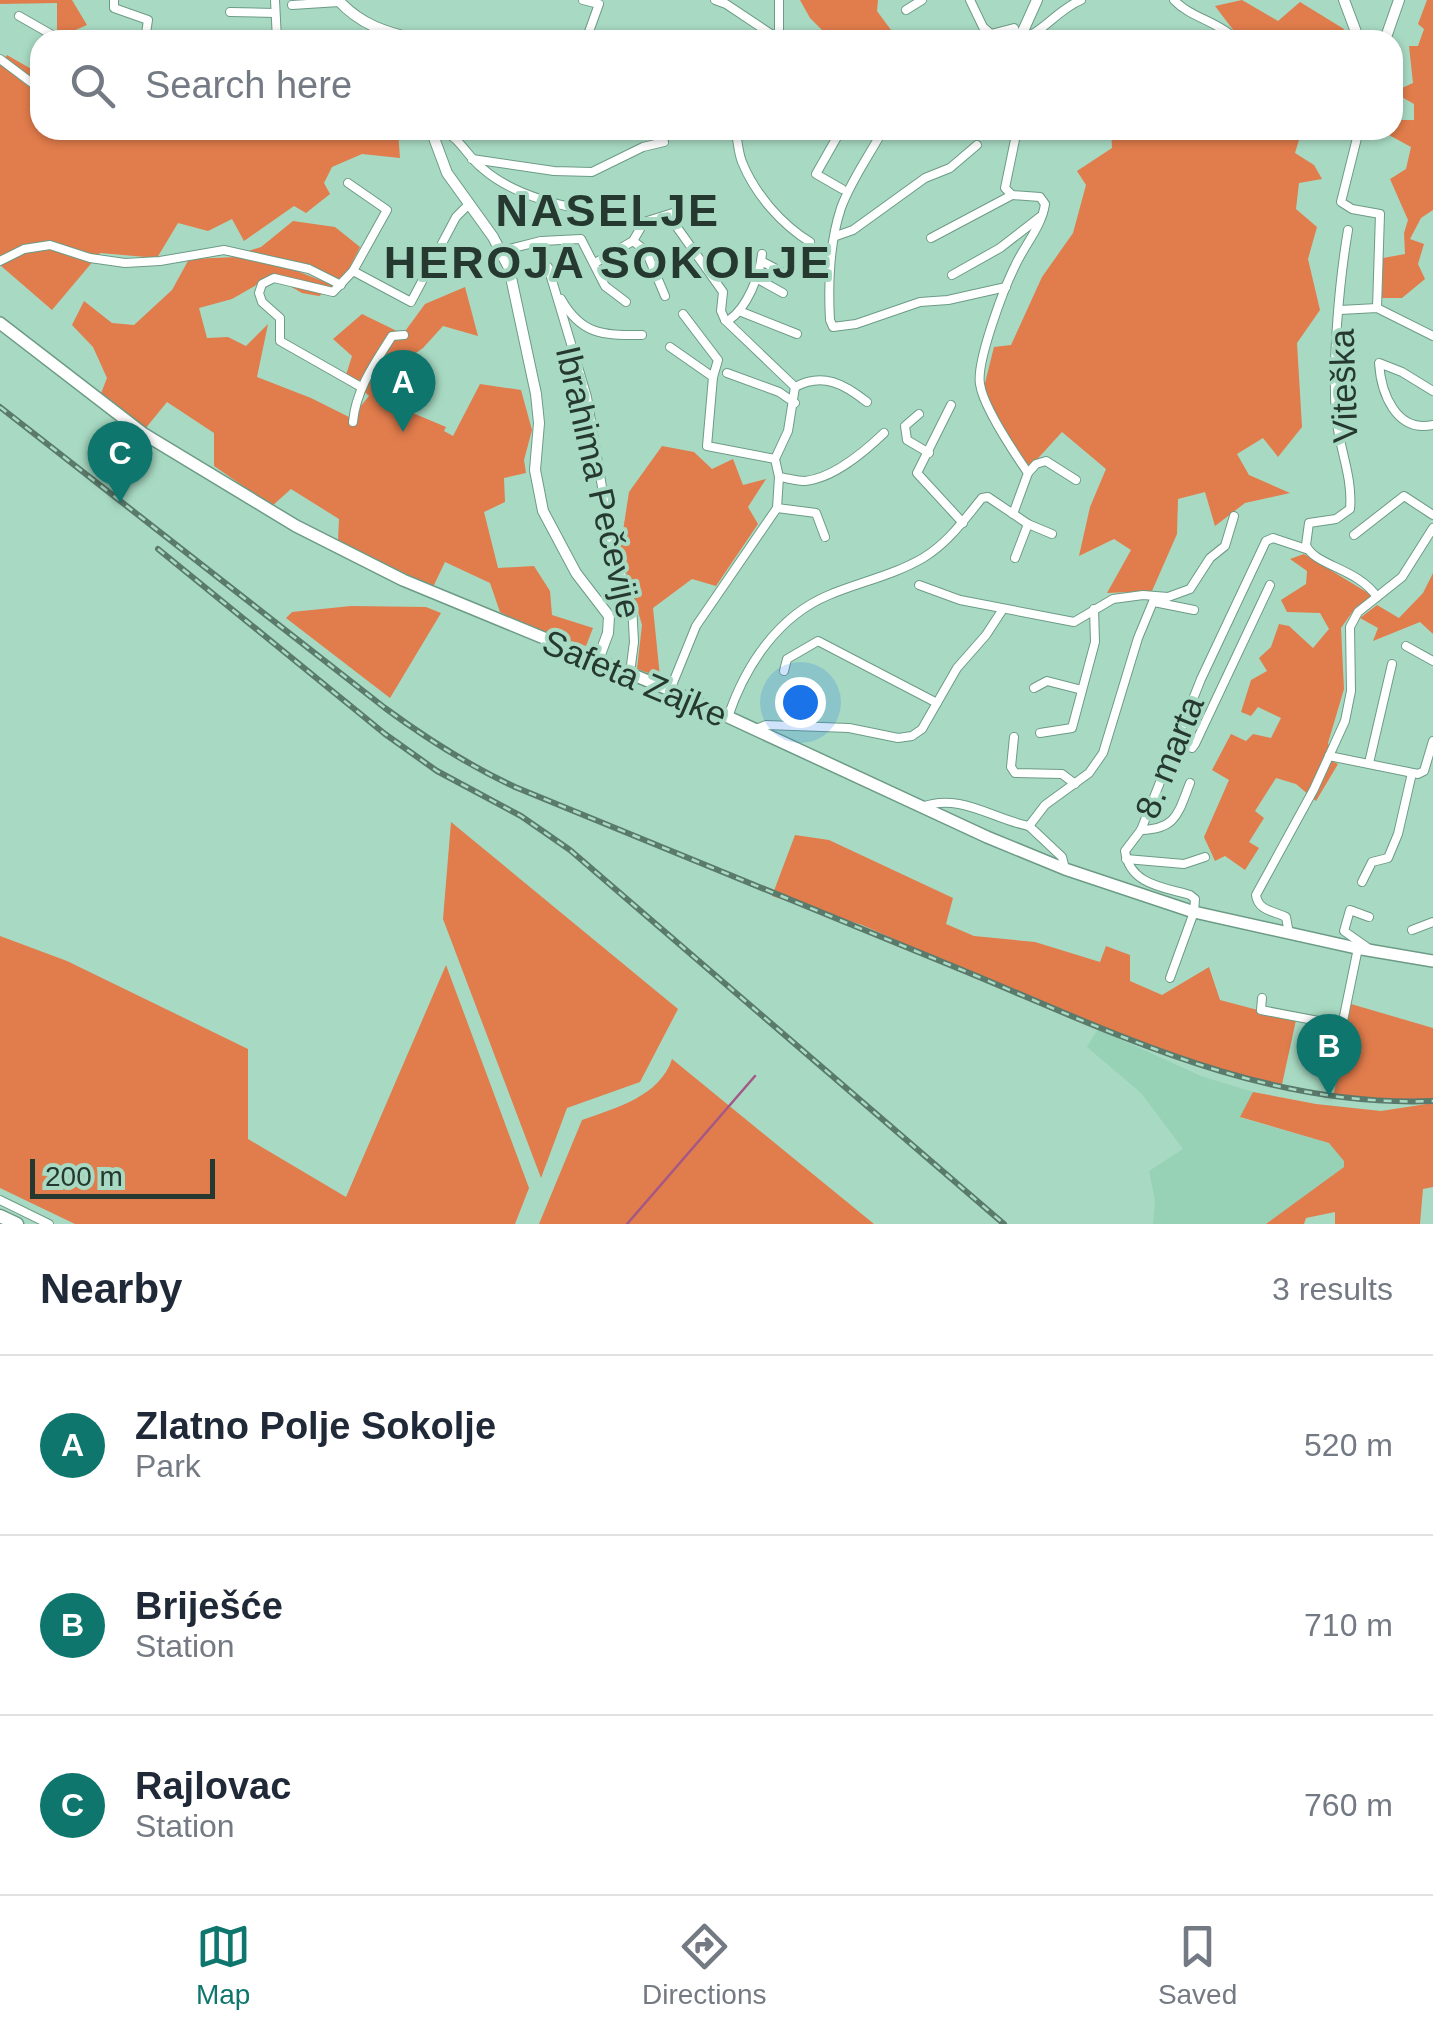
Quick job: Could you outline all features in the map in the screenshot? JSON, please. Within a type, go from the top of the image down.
[{"type":"highway","points":[[0,1216],[17,1224]]},
{"type":"main road","name":"Safeta Zajke","points":[[0,323],[144,434],[296,526],[403,580],[670,690],[1065,869],[1194,912],[1433,961]]},
{"type":"street","points":[[114,0],[114,8],[148,20],[146,30]]},
{"type":"street","points":[[274,0],[276,30]]},
{"type":"street","points":[[583,0],[599,4],[590,30]]},
{"type":"street","points":[[716,0],[764,30]]},
{"type":"street","points":[[780,0],[780,30]]},
{"type":"street","points":[[906,10],[922,0]]},
{"type":"street","points":[[970,0],[986,30]]},
{"type":"street","points":[[1024,30],[1037,0]]},
{"type":"street","points":[[1040,30],[1060,9],[1081,0]]},
{"type":"street","points":[[1174,0],[1225,30]]},
{"type":"street","points":[[1344,0],[1355,30]]},
{"type":"street","points":[[1388,30],[1399,0]]},
{"type":"street","points":[[292,5],[338,1],[376,30]]},
{"type":"street","points":[[230,12],[275,13]]},
{"type":"street","points":[[19,16],[43,30]]},
{"type":"street","points":[[0,59],[30,82]]},
{"type":"street","points":[[434,140],[441,161],[509,268],[536,394],[540,501],[576,573],[609,616],[608,633],[598,660]]},
{"type":"street","points":[[458,140],[486,172],[559,206],[586,210]]},
{"type":"street","points":[[737,140],[740,158],[766,202],[794,232],[810,242]]},
{"type":"street","points":[[836,140],[816,174],[842,189]]},
{"type":"street","points":[[877,140],[846,197],[836,236],[829,272],[833,327],[856,324],[920,302],[948,300],[1006,286]]},
{"type":"street","points":[[1008,191],[1016,140]]},
{"type":"street","points":[[1356,140],[1341,202],[1352,209],[1380,214],[1378,308]]},
{"type":"street","points":[[472,159],[554,171],[592,172],[643,147],[664,142]]},
{"type":"street","points":[[836,236],[853,230],[896,196],[950,168],[977,146]]},
{"type":"street","points":[[348,183],[387,210],[353,271],[341,285],[328,292],[274,278],[262,284],[260,298],[280,318],[280,341],[361,387]]},
{"type":"street","points":[[932,238],[1008,191],[1040,196],[1045,204],[1044,214],[1006,286],[979,379],[994,416],[1028,473]]},
{"type":"street","points":[[353,271],[411,302],[456,217],[469,204]]},
{"type":"street","points":[[596,263],[633,240],[644,222],[673,214],[723,292],[721,311],[725,320],[796,387]]},
{"type":"street","points":[[952,274],[1000,248],[1044,214]]},
{"type":"street","name":"Viteška","points":[[1306,550],[1309,523],[1336,518],[1350,509],[1349,478],[1336,418],[1341,268],[1348,230]]},
{"type":"street","points":[[501,251],[541,240],[581,238],[606,286],[626,302]]},
{"type":"street","points":[[633,240],[646,251],[665,296]]},
{"type":"street","points":[[0,261],[24,249],[50,245],[90,258],[124,263],[224,250],[309,268],[341,285]]},
{"type":"street","points":[[725,320],[736,316],[762,257],[782,272]]},
{"type":"street","name":"Ibrahima Pečevije","points":[[548,267],[588,397],[612,547],[632,604],[634,642],[630,673]]},
{"type":"street","points":[[756,278],[784,293]]},
{"type":"street","name":"Ibrahima Pečevije","points":[[556,291],[570,314],[590,331],[642,335]]},
{"type":"street","points":[[1340,310],[1378,308],[1433,336]]},
{"type":"street","points":[[738,311],[796,334]]},
{"type":"street","points":[[682,314],[718,360],[707,446],[775,459]]},
{"type":"street","points":[[353,422],[361,387],[392,336],[404,335]]},
{"type":"street","points":[[670,348],[713,377]]},
{"type":"street","points":[[1433,391],[1399,370],[1379,365],[1390,405],[1401,418],[1420,427],[1433,426]]},
{"type":"street","points":[[728,373],[779,392],[795,403]]},
{"type":"street","points":[[796,387],[810,380],[844,384],[867,402]]},
{"type":"street","points":[[670,690],[696,626],[778,508],[775,459],[788,431],[796,387]]},
{"type":"street","points":[[951,405],[918,475],[963,524]]},
{"type":"street","points":[[919,414],[905,426],[907,440],[928,453]]},
{"type":"street","points":[[779,477],[805,481],[837,469],[865,452],[884,433]]},
{"type":"street","points":[[1012,514],[1028,473],[1036,464],[1046,461],[1076,480]]},
{"type":"street","points":[[1354,535],[1406,496],[1433,515]]},
{"type":"street","points":[[728,717],[754,663],[790,617],[829,595],[913,563],[937,548],[985,497],[1052,534]]},
{"type":"street","points":[[778,508],[816,513],[825,537]]},
{"type":"street","points":[[919,585],[945,596],[1069,622],[1122,597],[1176,596],[1194,585],[1210,558],[1227,542],[1234,516]]},
{"type":"street","points":[[1015,558],[1028,524]]},
{"type":"street","points":[[1289,934],[1286,917],[1264,909],[1256,895],[1345,721],[1351,691],[1350,627],[1358,612],[1402,577],[1433,528]]},
{"type":"street","name":"8. marta","points":[[1194,912],[1192,896],[1142,881],[1126,859],[1128,845],[1141,830],[1228,620],[1268,539],[1306,550]]},
{"type":"street","points":[[1306,550],[1365,580],[1377,596]]},
{"type":"street","points":[[1176,741],[1194,746],[1270,585]]},
{"type":"street","points":[[1155,599],[1194,610]]},
{"type":"street","points":[[1029,826],[1045,805],[1089,773],[1104,753],[1138,638],[1155,599]]},
{"type":"street","points":[[756,728],[849,728],[905,738],[922,729],[957,668],[986,636],[1002,609]]},
{"type":"street","points":[[1040,733],[1072,728],[1095,637],[1094,609]]},
{"type":"street","points":[[1228,620],[1251,626]]},
{"type":"street","points":[[784,671],[787,658],[818,641],[937,703]]},
{"type":"street","points":[[1406,646],[1433,661]]},
{"type":"street","points":[[1369,763],[1392,664]]},
{"type":"street","points":[[1034,688],[1047,680],[1082,690]]},
{"type":"street","points":[[1014,737],[1011,762],[1015,774],[1062,774],[1074,784]]},
{"type":"street","points":[[1329,756],[1412,773],[1424,770],[1433,741]]},
{"type":"street","points":[[1362,882],[1372,862],[1388,858],[1398,834],[1412,773]]},
{"type":"street","points":[[1141,830],[1158,830],[1175,819],[1190,783]]},
{"type":"street","points":[[922,807],[939,802],[952,804],[996,813],[1029,826],[1062,858],[1065,869]]},
{"type":"street","points":[[1126,859],[1184,864],[1205,857]]},
{"type":"street","points":[[1262,998],[1261,1010],[1343,1022],[1365,950],[1344,931],[1350,910],[1369,918]]},
{"type":"street","points":[[1170,978],[1194,912]]},
{"type":"street","points":[[1412,930],[1433,922]]},
{"type":"street","points":[[0,1200],[49,1224]]},
{"type":"shaded area","points":[[0,0],[72,0],[87,25],[75,30],[57,30],[57,3],[0,4]]},
{"type":"shaded area","points":[[800,0],[878,0],[877,11],[891,30],[822,30]]},
{"type":"shaded area","points":[[1242,0],[1278,21],[1300,2],[1344,29],[1233,30],[1215,6]]},
{"type":"shaded area","points":[[1427,0],[1433,0],[1433,210],[1421,218],[1410,239],[1424,244],[1418,264],[1425,279],[1402,298],[1382,298],[1383,258],[1405,254],[1408,220],[1390,179],[1406,169],[1411,147],[1398,140],[1403,140],[1403,120],[1414,120],[1414,104],[1403,98],[1403,88],[1413,83],[1409,46],[1418,46],[1424,29],[1418,24]]},
{"type":"shaded area","points":[[7,55],[30,68],[30,140],[399,140],[400,158],[362,154],[332,167],[324,183],[330,194],[306,213],[294,206],[244,241],[232,219],[208,231],[178,223],[157,258],[100,253],[52,310],[0,265],[0,64]]},
{"type":"shaded area","points":[[1112,140],[1299,140],[1295,153],[1314,165],[1322,179],[1299,183],[1296,209],[1317,227],[1308,259],[1320,310],[1297,343],[1302,427],[1278,457],[1263,438],[1237,454],[1249,475],[1290,493],[1245,503],[1215,526],[1205,492],[1178,499],[1177,534],[1152,591],[1107,593],[1131,550],[1114,539],[1079,556],[1090,507],[1106,469],[1062,432],[1030,467],[1008,438],[983,391],[994,347],[1011,345],[1042,277],[1073,233],[1086,185],[1077,171],[1112,148]]},
{"type":"shaded area","points":[[293,221],[335,227],[360,247],[341,285],[309,269],[239,254],[261,247]]},
{"type":"shaded area","points":[[238,257],[279,264],[335,286],[319,296],[302,293],[272,276],[232,299],[199,308],[207,338],[228,337],[246,346],[268,324],[257,377],[351,418],[369,396],[346,375],[352,356],[333,339],[362,314],[403,334],[425,304],[465,287],[478,336],[443,326],[423,348],[397,366],[389,403],[446,427],[444,431],[453,436],[480,384],[521,390],[532,430],[524,460],[526,473],[504,478],[505,502],[484,512],[498,568],[534,566],[550,591],[552,615],[593,628],[586,646],[524,625],[500,612],[490,583],[445,562],[433,587],[338,541],[339,519],[291,489],[272,506],[214,466],[214,433],[167,402],[145,429],[100,396],[107,378],[93,347],[72,325],[84,301],[112,323],[134,325],[172,290],[189,259]]},
{"type":"shaded area","points":[[662,446],[694,452],[712,469],[733,459],[743,485],[766,479],[748,507],[758,524],[716,586],[692,579],[653,608],[660,677],[637,669],[642,625],[620,550],[629,492]]},
{"type":"shaded area","points":[[1304,554],[1373,596],[1356,607],[1341,628],[1344,689],[1328,743],[1338,764],[1316,801],[1296,784],[1276,778],[1255,811],[1264,818],[1249,842],[1259,848],[1245,870],[1225,856],[1215,861],[1204,837],[1229,780],[1212,770],[1231,734],[1246,741],[1253,734],[1271,738],[1281,718],[1258,707],[1251,716],[1241,712],[1251,680],[1267,671],[1259,658],[1271,647],[1279,624],[1289,626],[1313,648],[1329,629],[1320,613],[1287,612],[1281,600],[1306,584],[1307,571],[1290,559]]},
{"type":"shaded area","points":[[1433,573],[1433,634],[1420,622],[1373,641],[1378,628],[1360,618],[1377,605],[1399,618],[1423,593]]},
{"type":"shaded area","points":[[351,606],[426,607],[441,613],[390,698],[286,618],[292,612]]},
{"type":"shaded area","points":[[451,822],[678,1009],[640,1082],[567,1108],[541,1178],[443,919]]},
{"type":"shaded area","points":[[795,835],[829,840],[953,898],[946,924],[974,936],[1035,942],[1100,962],[1106,946],[1130,955],[1130,981],[1162,995],[1209,967],[1220,1000],[1296,1020],[1281,1089],[1180,1058],[862,925],[772,896]]},
{"type":"shaded area","points":[[0,936],[67,961],[248,1049],[248,1139],[346,1197],[446,965],[529,1188],[515,1224],[75,1224],[0,1188]]},
{"type":"shaded area","points":[[1351,1004],[1433,1028],[1433,1101],[1333,1098]]},
{"type":"shaded area","points":[[1098,1029],[1201,1076],[1253,1092],[1241,1118],[1329,1143],[1344,1160],[1344,1167],[1266,1224],[1153,1224],[1155,1201],[1149,1171],[1183,1149],[1141,1093],[1087,1047]]},
{"type":"shaded area","points":[[672,1059],[874,1224],[539,1224],[582,1120],[647,1091],[666,1072]]},
{"type":"shaded area","points":[[1253,1092],[1381,1111],[1433,1103],[1433,1187],[1423,1189],[1420,1224],[1335,1224],[1335,1212],[1306,1218],[1304,1224],[1266,1224],[1344,1167],[1344,1161],[1329,1143],[1240,1117]]},
{"type":"waterway","points":[[627,1224],[755,1076]]},
{"type":"railway","points":[[0,407],[385,708],[448,751],[515,787],[1185,1060],[1306,1092],[1368,1100],[1433,1101]]},
{"type":"railway","points":[[158,549],[385,734],[437,771],[521,816],[570,850],[1004,1224]]},
{"type":"place","name":"Zlatno Polje Sokolje","points":[[403,432]]},
{"type":"place","name":"Rajlovac","points":[[120,503]]},
{"type":"place","name":"Briješće","points":[[1329,1096]]},
{"type":"district","name":"NASELJE HEROJA SOKOLJE","points":[[608,236]]}]
